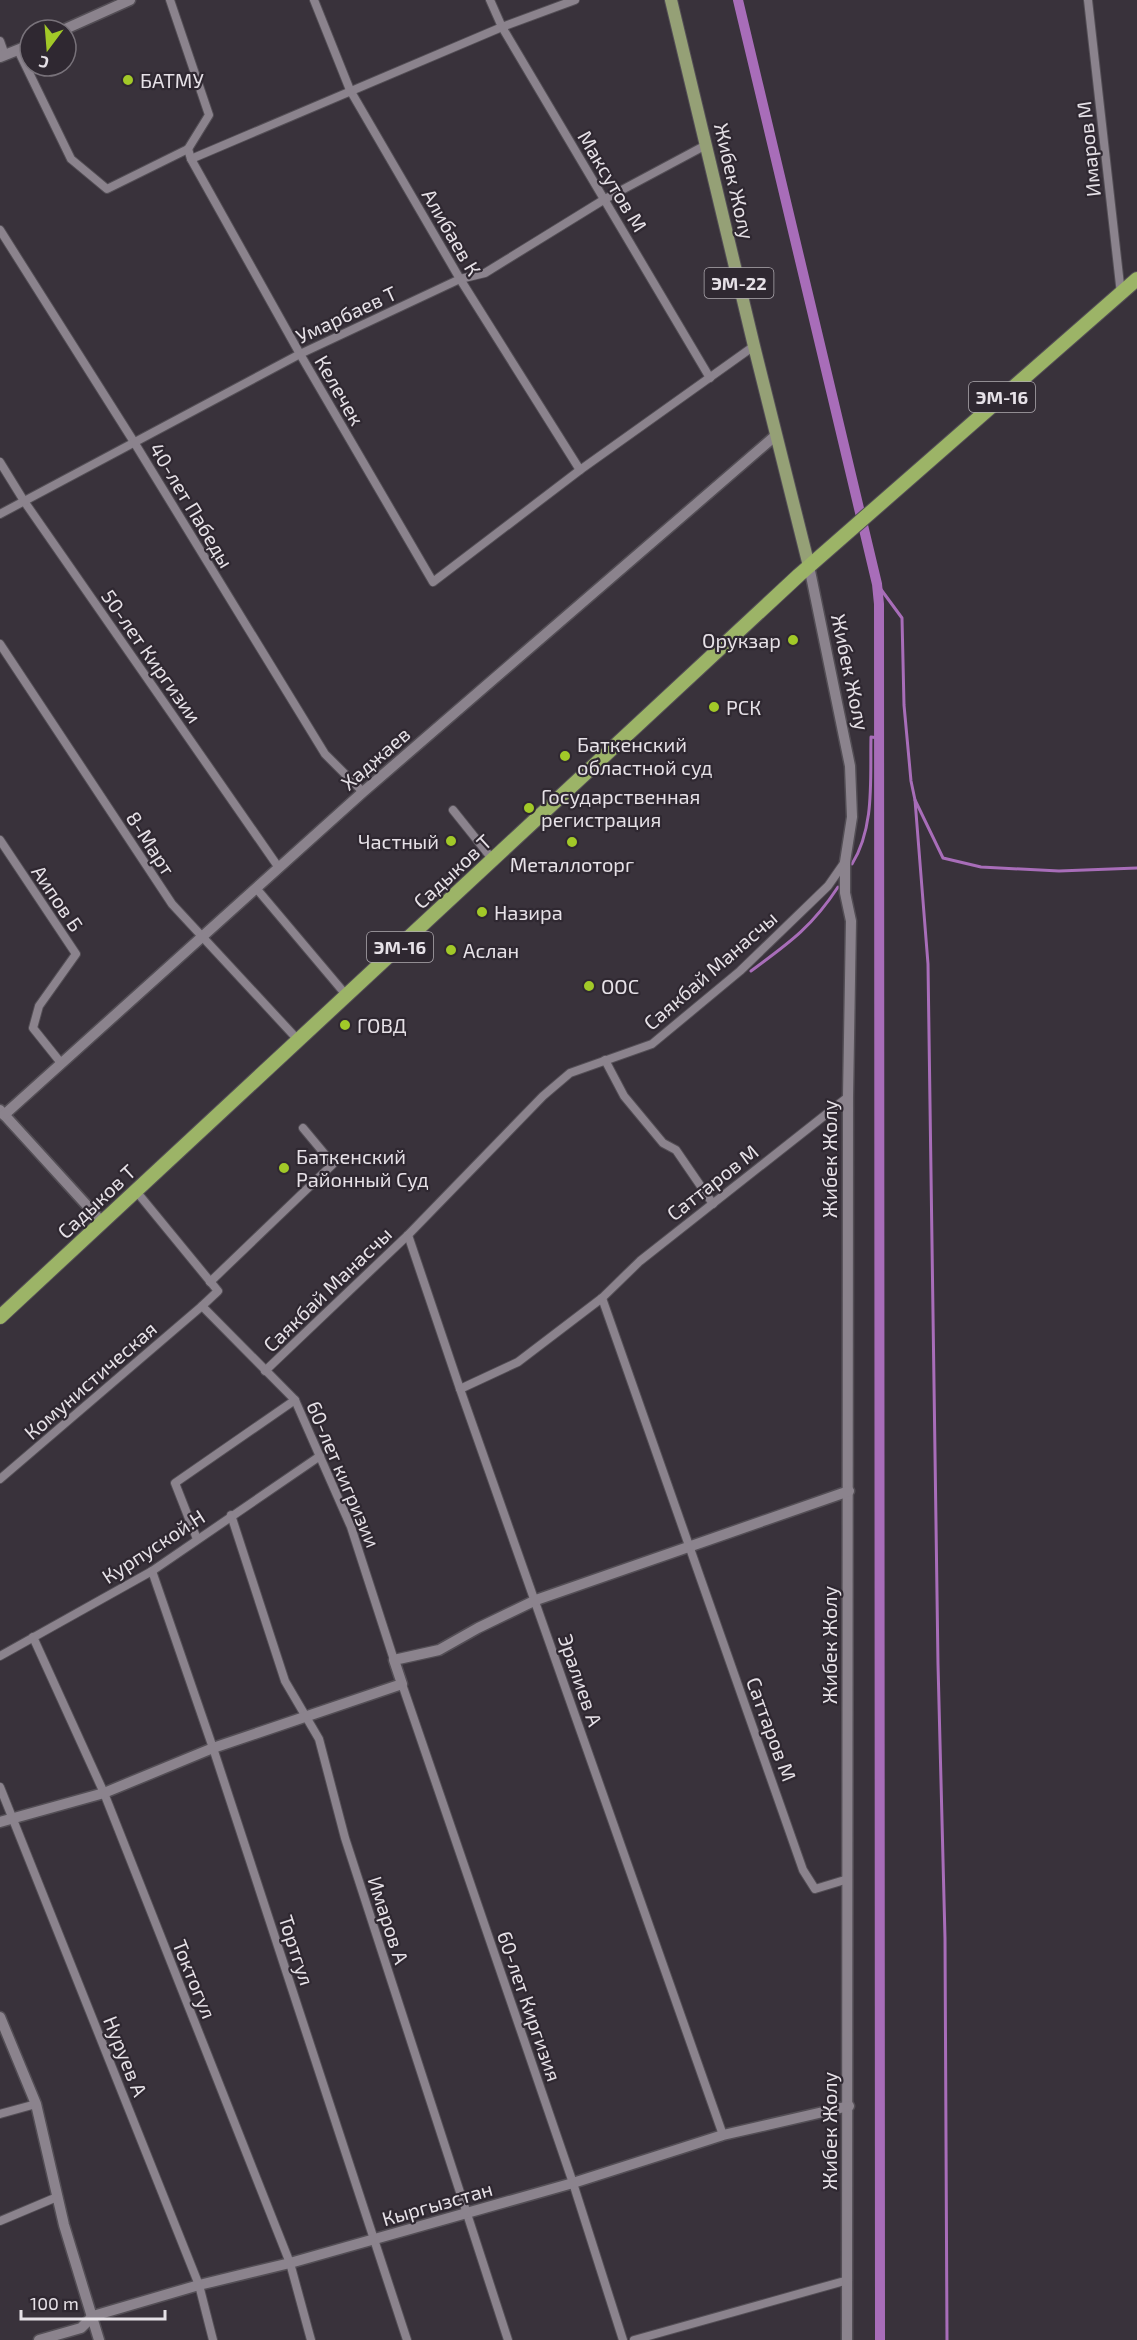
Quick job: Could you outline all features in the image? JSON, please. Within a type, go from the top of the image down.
[{"type":"highway","name":"ЭМ-16","points":[[804,571],[1137,279]]},
{"type":"highway","name":"Садыков Т","points":[[0,1317],[804,571]]},
{"type":"main road","name":"Жибек Жолу","points":[[671,0],[776,436],[804,571]]},
{"type":"street","points":[[78,23],[130,0]]},
{"type":"street","points":[[32,78],[71,159],[107,189],[188,149],[209,115],[170,0]]},
{"type":"street","name":"Алибаев К","points":[[314,0],[350,90],[460,279],[580,470]]},
{"type":"street","name":"Максутов М","points":[[490,0],[502,27],[710,378]]},
{"type":"street","points":[[191,159],[502,27],[575,0]]},
{"type":"street","name":"Имаров М","points":[[1088,0],[1121,294]]},
{"type":"street","points":[[0,41],[3,56],[18,50]]},
{"type":"street","name":"Умарбаев Т","points":[[0,514],[300,354],[460,279],[485,273],[605,199],[706,145]]},
{"type":"street","name":"Келечек","points":[[188,149],[191,159],[300,354],[433,582],[580,470]]},
{"type":"street","name":"40-лет Пабеды","points":[[0,230],[134,442],[325,754],[363,792]]},
{"type":"street","points":[[580,470],[754,346]]},
{"type":"street","name":"Хаджаев","points":[[2,1112],[61,1063],[363,792],[776,436]]},
{"type":"street","name":"50-лет Киргизии","points":[[0,462],[24,501],[279,868]]},
{"type":"street","name":"Жибек Жолу","points":[[804,571],[850,766],[852,817],[845,862],[845,893],[850,921],[847,2340]]},
{"type":"street","name":"8-Март","points":[[0,644],[172,904],[299,1041]]},
{"type":"street","points":[[453,810],[493,860]]},
{"type":"street","name":"Аипов Б","points":[[0,840],[76,954],[39,1006],[33,1028],[61,1063]]},
{"type":"street","name":"Саякбай Манасчы","points":[[265,1371],[408,1235],[543,1096],[570,1073],[652,1044],[740,971],[828,886],[845,862]]},
{"type":"street","points":[[256,888],[347,996]]},
{"type":"street","points":[[605,1060],[624,1096],[663,1143],[676,1150],[713,1204]]},
{"type":"street","name":"Саттаров М","points":[[460,1389],[518,1362],[602,1298],[640,1261],[848,1097]]},
{"type":"street","points":[[2,1112],[102,1222]]},
{"type":"street","points":[[210,1282],[333,1164],[303,1128]]},
{"type":"street","points":[[136,1191],[218,1291],[202,1306]]},
{"type":"street","name":"Эралиев А","points":[[408,1235],[723,2135]]},
{"type":"street","name":"Саттаров М","points":[[602,1298],[803,1870],[815,1889],[848,1879]]},
{"type":"street","name":"60-лет кигризии","points":[[202,1306],[295,1400],[351,1527],[394,1660]]},
{"type":"street","name":"Комунистическая","points":[[0,1479],[202,1306]]},
{"type":"street","points":[[197,1539],[174,1483],[295,1400]]},
{"type":"street","name":"Курпуской.Н","points":[[0,1656],[152,1571],[320,1456]]},
{"type":"street","points":[[0,1822],[104,1793],[213,1748],[402,1684],[394,1660],[439,1650],[477,1628],[536,1600],[849,1491]]},
{"type":"street","name":"Имаров А","points":[[231,1515],[285,1681],[304,1717],[319,1739],[345,1838],[508,2340]]},
{"type":"street","name":"Тортгул","points":[[152,1571],[213,1748],[407,2340]]},
{"type":"street","name":"Токтогул","points":[[33,1637],[104,1793],[290,2262],[311,2340]]},
{"type":"street","name":"60-лет Киргизия","points":[[402,1684],[573,2183],[623,2340]]},
{"type":"street","name":"Нуруев А","points":[[0,1787],[199,2285],[213,2340]]},
{"type":"street","points":[[0,2017],[36,2104],[57,2198],[99,2340]]},
{"type":"street","points":[[0,2114],[36,2104]]},
{"type":"street","name":"Кыргызстан","points":[[39,2340],[81,2328],[93,2316],[199,2285],[375,2239],[573,2183],[723,2135],[849,2106]]},
{"type":"street","points":[[0,2221],[57,2198]]},
{"type":"street","points":[[634,2340],[848,2280]]},
{"type":"waterway","points":[[738,0],[877,584],[879,604],[880,2340]]},
{"type":"waterway","points":[[877,584],[902,618],[904,705],[911,781],[915,800],[943,858],[981,867],[1059,871],[1137,868]]},
{"type":"waterway","points":[[852,864],[865,834],[868,819],[871,737],[879,738]]},
{"type":"waterway","points":[[915,800],[928,964],[938,1664],[945,1938],[947,2340]]},
{"type":"waterway","points":[[751,971],[799,934],[819,913],[838,887]]},
{"type":"place","name":"БАТМУ","points":[[128,80]]},
{"type":"place","name":"Орукзар","points":[[793,640]]},
{"type":"place","name":"РСК","points":[[714,707]]},
{"type":"place","name":"Баткенский областной суд","points":[[565,756]]},
{"type":"place","name":"Государственная регистрация","points":[[529,808]]},
{"type":"place","name":"Частный","points":[[451,841]]},
{"type":"place","name":"Металлоторг","points":[[572,842]]},
{"type":"place","name":"Назира","points":[[482,912]]},
{"type":"place","name":"Аслан","points":[[451,950]]},
{"type":"place","name":"ООС","points":[[589,986]]},
{"type":"place","name":"ГОВД","points":[[345,1025]]},
{"type":"place","name":"Баткенский Районный Суд","points":[[284,1168]]}]
